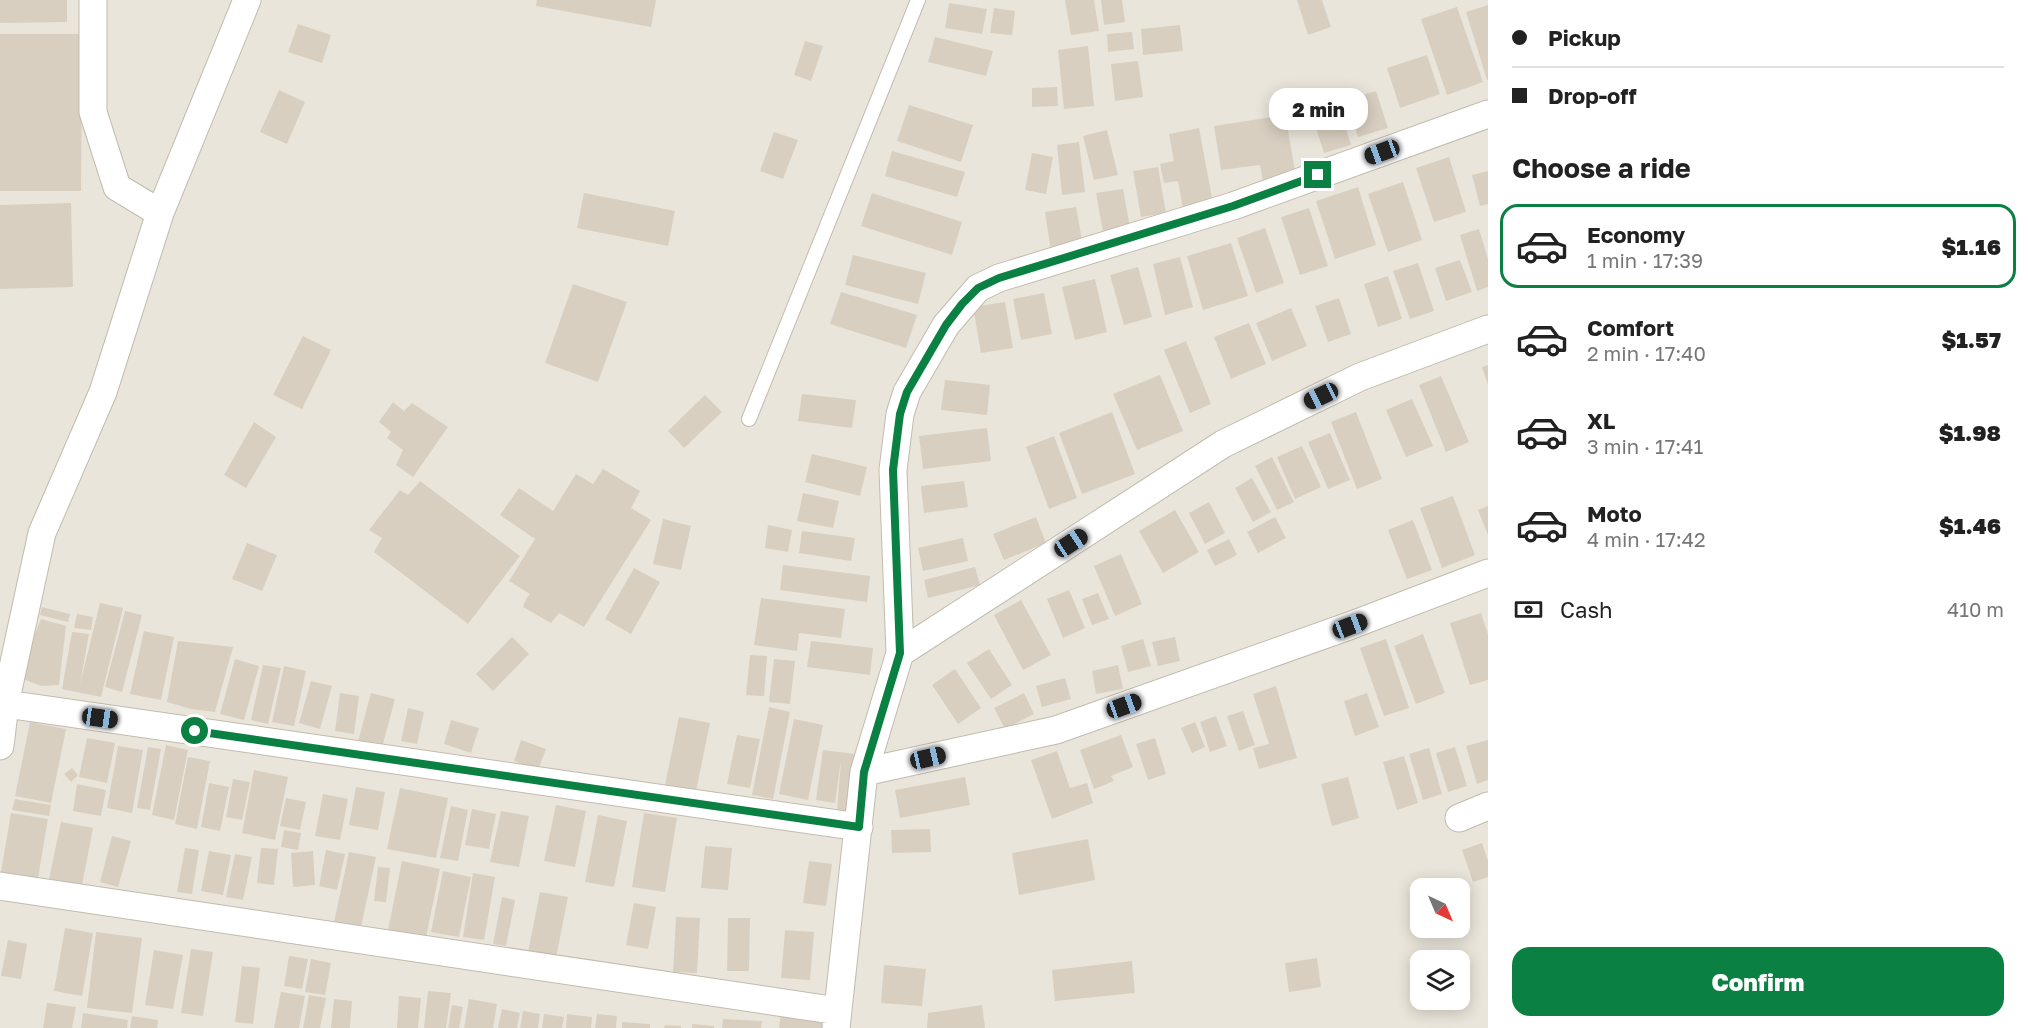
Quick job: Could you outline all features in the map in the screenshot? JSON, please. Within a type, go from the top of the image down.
[{"type":"street","points":[[93,0],[93,112],[117,187],[160,213]]},
{"type":"street","points":[[0,746],[3,704],[42,533],[103,392],[160,213],[246,0]]},
{"type":"street","points":[[0,886],[837,1020],[864,772],[900,653],[893,470],[900,414],[907,392],[946,325],[978,288],[999,278],[1233,206],[1488,114]]},
{"type":"street","points":[[900,653],[1223,444],[1360,377],[1488,329]]},
{"type":"street","points":[[864,772],[1056,730],[1350,626],[1488,573]]},
{"type":"street","points":[[3,704],[859,827]]},
{"type":"street","points":[[1459,818],[1488,806]]},
{"type":"lane","points":[[749,419],[918,0]]},
{"type":"shaded area","points":[[0,0],[1488,0],[1488,1028],[0,1028]]},
{"type":"building","points":[[0,0],[67,0],[67,22],[0,23]]},
{"type":"building","points":[[537,0],[656,0],[651,27],[536,6]]},
{"type":"building","points":[[1065,0],[1094,0],[1099,31],[1071,35]]},
{"type":"building","points":[[1101,0],[1122,0],[1125,22],[1104,25]]},
{"type":"building","points":[[1297,0],[1322,0],[1331,27],[1308,35]]},
{"type":"building","points":[[949,3],[987,9],[982,34],[945,28]]},
{"type":"building","points":[[1488,5],[1488,80],[1487,80],[1466,12]]},
{"type":"building","points":[[1457,7],[1483,82],[1447,95],[1421,19]]},
{"type":"building","points":[[994,8],[1015,11],[1012,35],[990,33]]},
{"type":"building","points":[[298,24],[331,35],[322,63],[288,52]]},
{"type":"building","points":[[1180,25],[1183,51],[1143,55],[1141,29]]},
{"type":"building","points":[[1132,32],[1134,49],[1108,52],[1107,34]]},
{"type":"building","points":[[0,34],[82,34],[81,191],[0,191]]},
{"type":"building","points":[[935,37],[993,51],[986,76],[928,62]]},
{"type":"building","points":[[805,41],[823,46],[811,81],[794,75]]},
{"type":"building","points":[[1088,46],[1094,106],[1064,109],[1058,50]]},
{"type":"building","points":[[1427,55],[1440,94],[1400,108],[1387,68]]},
{"type":"building","points":[[1138,61],[1143,97],[1115,101],[1111,64]]},
{"type":"building","points":[[1057,87],[1058,106],[1032,107],[1032,88]]},
{"type":"building","points":[[279,90],[305,102],[287,144],[260,132]]},
{"type":"building","points":[[1376,91],[1388,128],[1358,137],[1346,100]]},
{"type":"building","points":[[1337,100],[1351,145],[1324,153],[1310,109]]},
{"type":"building","points":[[909,105],[973,125],[961,162],[897,141]]},
{"type":"building","points":[[1285,115],[1296,176],[1263,181],[1260,165],[1221,170],[1214,126]]},
{"type":"building","points":[[1199,128],[1213,203],[1183,209],[1178,181],[1164,183],[1160,164],[1174,161],[1169,134]]},
{"type":"building","points":[[1107,130],[1118,175],[1094,180],[1083,136]]},
{"type":"building","points":[[774,132],[798,140],[783,179],[760,171]]},
{"type":"building","points":[[1079,142],[1085,192],[1062,195],[1057,145]]},
{"type":"building","points":[[892,151],[965,172],[957,197],[885,176]]},
{"type":"building","points":[[1032,153],[1053,157],[1046,194],[1025,190]]},
{"type":"building","points":[[1449,157],[1466,212],[1434,222],[1416,168]]},
{"type":"building","points":[[1158,167],[1166,213],[1141,217],[1133,171]]},
{"type":"building","points":[[1488,171],[1488,204],[1480,206],[1472,175]]},
{"type":"building","points":[[1403,182],[1422,240],[1388,252],[1368,194]]},
{"type":"building","points":[[1358,187],[1376,245],[1335,259],[1316,201]]},
{"type":"building","points":[[1123,189],[1131,233],[1104,238],[1096,193]]},
{"type":"building","points":[[584,193],[675,211],[668,246],[577,228]]},
{"type":"building","points":[[872,193],[962,222],[952,255],[861,226]]},
{"type":"building","points":[[71,203],[73,287],[0,289],[0,205]]},
{"type":"building","points":[[1076,207],[1083,246],[1051,251],[1045,212]]},
{"type":"building","points":[[1309,208],[1328,266],[1300,275],[1281,217]]},
{"type":"building","points":[[1265,228],[1284,283],[1256,293],[1237,238]]},
{"type":"building","points":[[1479,229],[1488,259],[1488,287],[1477,291],[1460,235]]},
{"type":"building","points":[[1231,243],[1248,296],[1203,310],[1187,256]]},
{"type":"building","points":[[853,255],[926,273],[918,304],[845,285]]},
{"type":"building","points":[[1180,257],[1193,307],[1165,315],[1153,264]]},
{"type":"building","points":[[1460,260],[1472,292],[1446,301],[1435,268]]},
{"type":"building","points":[[1418,263],[1434,311],[1410,319],[1393,271]]},
{"type":"building","points":[[1138,267],[1152,317],[1124,325],[1110,275]]},
{"type":"building","points":[[1388,276],[1402,319],[1378,327],[1364,284]]},
{"type":"building","points":[[1095,279],[1107,332],[1075,340],[1062,287]]},
{"type":"building","points":[[573,284],[627,302],[598,382],[545,363]]},
{"type":"building","points":[[841,292],[917,315],[906,348],[830,324]]},
{"type":"building","points":[[1044,293],[1052,334],[1021,340],[1013,299]]},
{"type":"building","points":[[1339,298],[1351,334],[1328,342],[1315,306]]},
{"type":"building","points":[[1005,302],[1013,348],[981,353],[973,307]]},
{"type":"building","points":[[1291,308],[1307,346],[1272,361],[1256,323]]},
{"type":"building","points":[[1249,323],[1266,364],[1231,379],[1214,337]]},
{"type":"building","points":[[303,336],[331,350],[302,409],[273,395]]},
{"type":"building","points":[[1186,341],[1211,404],[1190,413],[1164,350]]},
{"type":"building","points":[[1488,365],[1488,385],[1482,367]]},
{"type":"building","points":[[1160,375],[1183,431],[1137,450],[1113,394]]},
{"type":"building","points":[[1441,376],[1469,442],[1446,452],[1419,385]]},
{"type":"building","points":[[945,380],[990,385],[987,415],[941,410]]},
{"type":"building","points":[[802,394],[856,400],[852,428],[798,421]]},
{"type":"building","points":[[705,395],[722,412],[684,448],[668,431]]},
{"type":"building","points":[[1412,399],[1433,446],[1406,457],[1386,410]]},
{"type":"building","points":[[393,402],[404,411],[412,403],[448,427],[413,477],[396,465],[403,450],[387,438],[391,432],[379,422]]},
{"type":"building","points":[[1112,412],[1135,474],[1082,494],[1059,433]]},
{"type":"building","points":[[1356,412],[1382,479],[1357,489],[1331,422]]},
{"type":"building","points":[[254,422],[276,437],[246,488],[224,475]]},
{"type":"building","points":[[987,428],[991,461],[923,469],[919,436]]},
{"type":"building","points":[[1330,433],[1350,480],[1328,489],[1308,442]]},
{"type":"building","points":[[1054,436],[1077,498],[1049,509],[1026,447]]},
{"type":"building","points":[[1302,446],[1321,487],[1295,499],[1277,457]]},
{"type":"building","points":[[812,454],[867,467],[860,496],[805,482]]},
{"type":"building","points":[[1272,457],[1294,502],[1277,510],[1255,466]]},
{"type":"building","points":[[603,469],[640,491],[631,508],[651,520],[584,627],[559,613],[551,623],[523,607],[530,594],[509,581],[535,539],[500,515],[519,488],[553,511],[576,474],[593,484]]},
{"type":"building","points":[[1252,478],[1271,512],[1253,522],[1235,488]]},
{"type":"building","points":[[420,481],[520,556],[468,624],[374,552],[382,538],[369,530],[400,490],[408,495]]},
{"type":"building","points":[[964,481],[968,507],[924,513],[921,486]]},
{"type":"building","points":[[803,493],[839,501],[833,528],[797,521]]},
{"type":"building","points":[[1453,496],[1475,555],[1442,568],[1420,508]]},
{"type":"building","points":[[1209,502],[1225,533],[1205,544],[1189,513]]},
{"type":"building","points":[[1488,506],[1488,535],[1478,510]]},
{"type":"building","points":[[1175,510],[1199,552],[1163,573],[1139,531]]},
{"type":"building","points":[[1036,517],[1046,543],[1004,560],[993,534]]},
{"type":"building","points":[[1275,517],[1286,538],[1258,553],[1247,532]]},
{"type":"building","points":[[663,519],[691,526],[681,570],[653,564]]},
{"type":"building","points":[[1413,520],[1432,570],[1407,579],[1388,530]]},
{"type":"building","points":[[768,525],[792,530],[788,552],[765,548]]},
{"type":"building","points":[[802,531],[855,538],[851,561],[799,553]]},
{"type":"building","points":[[963,538],[968,561],[923,571],[918,548]]},
{"type":"building","points":[[1229,539],[1237,555],[1215,566],[1207,550]]},
{"type":"building","points":[[247,543],[277,555],[262,591],[232,579]]},
{"type":"building","points":[[1121,554],[1142,604],[1115,616],[1094,566]]},
{"type":"building","points":[[783,565],[870,576],[867,602],[780,590]]},
{"type":"building","points":[[975,567],[980,585],[928,598],[924,580]]},
{"type":"building","points":[[634,568],[660,582],[631,634],[605,619]]},
{"type":"building","points":[[1069,590],[1085,628],[1063,638],[1047,599]]},
{"type":"building","points":[[1098,593],[1109,619],[1092,625],[1082,599]]},
{"type":"building","points":[[761,598],[845,609],[841,638],[799,633],[797,651],[754,645]]},
{"type":"building","points":[[1021,600],[1051,655],[1023,670],[994,615]]},
{"type":"building","points":[[100,603],[123,608],[101,697],[62,689],[72,632],[89,634],[80,684]]},
{"type":"building","points":[[42,607],[70,614],[68,622],[40,615]]},
{"type":"building","points":[[125,611],[142,615],[122,692],[105,687]]},
{"type":"building","points":[[1481,613],[1488,634],[1488,680],[1470,685],[1450,623]]},
{"type":"building","points":[[77,614],[93,617],[91,630],[74,628]]},
{"type":"building","points":[[41,619],[66,626],[59,685],[41,686],[18,677]]},
{"type":"building","points":[[144,631],[174,637],[161,700],[130,694]]},
{"type":"building","points":[[1423,634],[1445,693],[1416,704],[1394,646]]},
{"type":"building","points":[[512,637],[529,654],[493,691],[476,674]]},
{"type":"building","points":[[1175,637],[1180,661],[1158,666],[1152,642]]},
{"type":"building","points":[[1143,639],[1151,666],[1128,672],[1121,646]]},
{"type":"building","points":[[1386,639],[1409,708],[1384,716],[1360,648]]},
{"type":"building","points":[[178,641],[233,647],[215,712],[191,709],[167,702]]},
{"type":"building","points":[[811,641],[873,648],[870,675],[807,667]]},
{"type":"building","points":[[989,649],[1012,685],[991,699],[967,663]]},
{"type":"building","points":[[750,655],[767,656],[764,696],[746,695]]},
{"type":"building","points":[[235,659],[259,666],[244,720],[220,714]]},
{"type":"building","points":[[774,659],[795,661],[790,704],[769,702]]},
{"type":"building","points":[[263,665],[281,668],[268,724],[251,720]]},
{"type":"building","points":[[1118,665],[1123,689],[1096,694],[1092,671]]},
{"type":"building","points":[[284,666],[306,671],[294,726],[272,722]]},
{"type":"building","points":[[955,669],[981,708],[958,724],[932,685]]},
{"type":"building","points":[[1065,678],[1071,699],[1042,707],[1036,686]]},
{"type":"building","points":[[311,681],[332,686],[320,729],[299,723]]},
{"type":"building","points":[[1276,686],[1297,758],[1259,769],[1253,748],[1269,744],[1253,694]]},
{"type":"building","points":[[340,693],[359,696],[354,734],[335,731]]},
{"type":"building","points":[[371,693],[395,699],[380,755],[356,749]]},
{"type":"building","points":[[1024,693],[1034,714],[1005,729],[994,708]]},
{"type":"building","points":[[1367,693],[1379,727],[1355,736],[1344,701]]},
{"type":"building","points":[[769,707],[790,712],[773,799],[752,795]]},
{"type":"building","points":[[408,708],[424,712],[417,744],[401,741]]},
{"type":"building","points":[[1243,711],[1255,745],[1239,751],[1227,716]]},
{"type":"building","points":[[1216,716],[1227,746],[1210,752],[1200,722]]},
{"type":"building","points":[[679,717],[710,723],[696,791],[665,785]]},
{"type":"building","points":[[794,719],[823,725],[808,800],[779,794]]},
{"type":"building","points":[[451,720],[479,728],[471,753],[444,744]]},
{"type":"building","points":[[30,722],[66,729],[51,803],[15,796]]},
{"type":"building","points":[[1195,722],[1205,747],[1192,753],[1181,728]]},
{"type":"building","points":[[737,735],[760,739],[750,788],[727,784]]},
{"type":"building","points":[[1121,735],[1133,767],[1111,776],[1114,781],[1094,789],[1080,750]]},
{"type":"building","points":[[87,738],[115,743],[107,783],[79,777]]},
{"type":"building","points":[[1155,738],[1166,774],[1148,780],[1136,744]]},
{"type":"building","points":[[521,740],[546,749],[538,770],[514,761]]},
{"type":"building","points":[[1488,740],[1488,780],[1477,784],[1466,746]]},
{"type":"building","points":[[166,745],[188,750],[174,820],[152,815]]},
{"type":"building","points":[[118,746],[143,750],[132,813],[107,808]]},
{"type":"building","points":[[148,747],[161,749],[150,810],[137,808]]},
{"type":"building","points":[[1455,747],[1467,786],[1448,792],[1436,753]]},
{"type":"building","points":[[1429,748],[1442,794],[1423,800],[1409,754]]},
{"type":"building","points":[[823,750],[863,755],[859,812],[837,811],[841,760],[835,803],[816,800]]},
{"type":"building","points":[[1057,751],[1070,788],[1087,783],[1093,803],[1052,819],[1031,760]]},
{"type":"building","points":[[1404,756],[1418,803],[1397,810],[1383,762]]},
{"type":"building","points":[[188,757],[210,761],[197,829],[175,824]]},
{"type":"building","points":[[72,768],[78,775],[71,782],[64,774]]},
{"type":"building","points":[[254,770],[288,777],[275,840],[242,833]]},
{"type":"building","points":[[965,777],[970,805],[900,818],[895,790]]},
{"type":"building","points":[[1348,777],[1359,818],[1332,826],[1321,784]]},
{"type":"building","points":[[233,779],[250,782],[242,820],[226,817]]},
{"type":"building","points":[[209,783],[229,787],[220,831],[201,827]]},
{"type":"building","points":[[77,784],[106,790],[101,816],[73,811]]},
{"type":"building","points":[[356,787],[385,792],[378,830],[349,825]]},
{"type":"building","points":[[400,788],[448,798],[436,858],[387,849]]},
{"type":"building","points":[[323,794],[348,799],[340,840],[315,836]]},
{"type":"building","points":[[286,798],[306,802],[300,830],[280,826]]},
{"type":"building","points":[[15,799],[51,805],[49,816],[12,810]]},
{"type":"building","points":[[556,805],[586,811],[575,867],[544,861]]},
{"type":"building","points":[[451,806],[468,810],[458,861],[440,858]]},
{"type":"building","points":[[472,809],[496,814],[489,849],[465,845]]},
{"type":"building","points":[[501,811],[529,816],[519,867],[490,862]]},
{"type":"building","points":[[11,813],[48,819],[38,878],[1,872]]},
{"type":"building","points":[[644,813],[677,818],[665,892],[632,887]]},
{"type":"building","points":[[598,815],[627,821],[614,887],[585,882]]},
{"type":"building","points":[[61,822],[93,828],[82,885],[49,879]]},
{"type":"building","points":[[930,829],[931,852],[892,853],[891,830]]},
{"type":"building","points":[[284,830],[301,833],[298,850],[281,847]]},
{"type":"building","points":[[112,836],[131,841],[118,887],[100,882]]},
{"type":"building","points":[[1088,839],[1095,880],[1019,895],[1012,853]]},
{"type":"building","points":[[1482,843],[1488,861],[1488,877],[1473,882],[1462,850]]},
{"type":"building","points":[[705,846],[732,848],[728,890],[701,888]]},
{"type":"building","points":[[185,848],[199,850],[192,894],[177,892]]},
{"type":"building","points":[[261,848],[278,849],[274,885],[257,883]]},
{"type":"building","points":[[326,850],[345,854],[337,890],[319,886]]},
{"type":"building","points":[[209,851],[231,855],[223,895],[201,891]]},
{"type":"building","points":[[313,851],[315,885],[293,887],[291,853]]},
{"type":"building","points":[[349,852],[376,857],[361,927],[334,922]]},
{"type":"building","points":[[235,854],[252,857],[243,900],[226,897]]},
{"type":"building","points":[[402,861],[440,869],[426,937],[388,930]]},
{"type":"building","points":[[809,861],[832,864],[826,906],[803,903]]},
{"type":"building","points":[[378,867],[390,868],[386,902],[374,901]]},
{"type":"building","points":[[443,871],[471,877],[459,937],[431,932]]},
{"type":"building","points":[[473,873],[495,877],[484,940],[463,937]]},
{"type":"building","points":[[540,892],[568,897],[556,958],[528,952]]},
{"type":"building","points":[[502,897],[515,900],[506,946],[493,944]]},
{"type":"building","points":[[634,903],[656,907],[648,949],[626,945]]},
{"type":"building","points":[[676,917],[700,918],[697,973],[673,972]]},
{"type":"building","points":[[728,918],[750,918],[749,971],[727,971]]},
{"type":"building","points":[[65,928],[93,933],[82,996],[54,991]]},
{"type":"building","points":[[785,930],[814,932],[810,980],[781,978]]},
{"type":"building","points":[[96,932],[142,938],[132,1013],[87,1008]]},
{"type":"building","points":[[8,940],[27,944],[21,979],[1,976]]},
{"type":"building","points":[[191,949],[213,952],[203,1016],[181,1013]]},
{"type":"building","points":[[154,950],[183,955],[173,1009],[145,1005]]},
{"type":"building","points":[[289,956],[308,959],[302,989],[284,986]]},
{"type":"building","points":[[1317,958],[1321,987],[1289,992],[1285,963]]},
{"type":"building","points":[[311,959],[331,963],[325,995],[305,992]]},
{"type":"building","points":[[1132,961],[1135,993],[1055,1001],[1052,970]]},
{"type":"building","points":[[884,965],[926,969],[922,1006],[881,1003]]},
{"type":"building","points":[[242,966],[260,968],[253,1024],[235,1022]]},
{"type":"building","points":[[428,991],[451,993],[446,1028],[424,1028]]},
{"type":"building","points":[[281,992],[305,996],[299,1028],[274,1028]]},
{"type":"building","points":[[309,995],[326,998],[320,1028],[303,1028]]},
{"type":"building","points":[[399,996],[421,998],[418,1028],[397,1028]]},
{"type":"building","points":[[334,999],[352,1001],[350,1028],[331,1028]]},
{"type":"building","points":[[469,999],[497,1004],[493,1028],[464,1028]]},
{"type":"building","points":[[47,1003],[76,1007],[72,1028],[43,1028]]},
{"type":"building","points":[[452,1005],[463,1007],[459,1028],[448,1028]]},
{"type":"building","points":[[982,1005],[985,1028],[927,1028],[928,1013]]},
{"type":"building","points":[[502,1009],[520,1013],[517,1028],[498,1028]]},
{"type":"building","points":[[523,1011],[540,1014],[538,1028],[520,1028]]},
{"type":"building","points":[[83,1013],[128,1020],[127,1028],[81,1028]]},
{"type":"building","points":[[781,1013],[825,1017],[824,1028],[779,1028]]},
{"type":"building","points":[[544,1014],[564,1017],[562,1028],[542,1028]]},
{"type":"building","points":[[567,1014],[592,1017],[591,1028],[566,1028]]},
{"type":"building","points":[[597,1014],[617,1016],[616,1028],[595,1028]]},
{"type":"building","points":[[132,1016],[158,1020],[157,1028],[130,1028]]},
{"type":"building","points":[[723,1019],[762,1021],[761,1028],[722,1028]]},
{"type":"building","points":[[622,1022],[650,1024],[650,1028],[622,1028]]},
{"type":"building","points":[[692,1024],[714,1026],[714,1028],[692,1028]]},
{"type":"building","points":[[665,1025],[681,1026],[681,1028],[664,1028]]},
{"type":"route","points":[[195,731],[859,827],[864,772],[900,653],[893,470],[900,414],[907,392],[946,325],[978,288],[999,278],[1233,206],[1318,175]]}]
